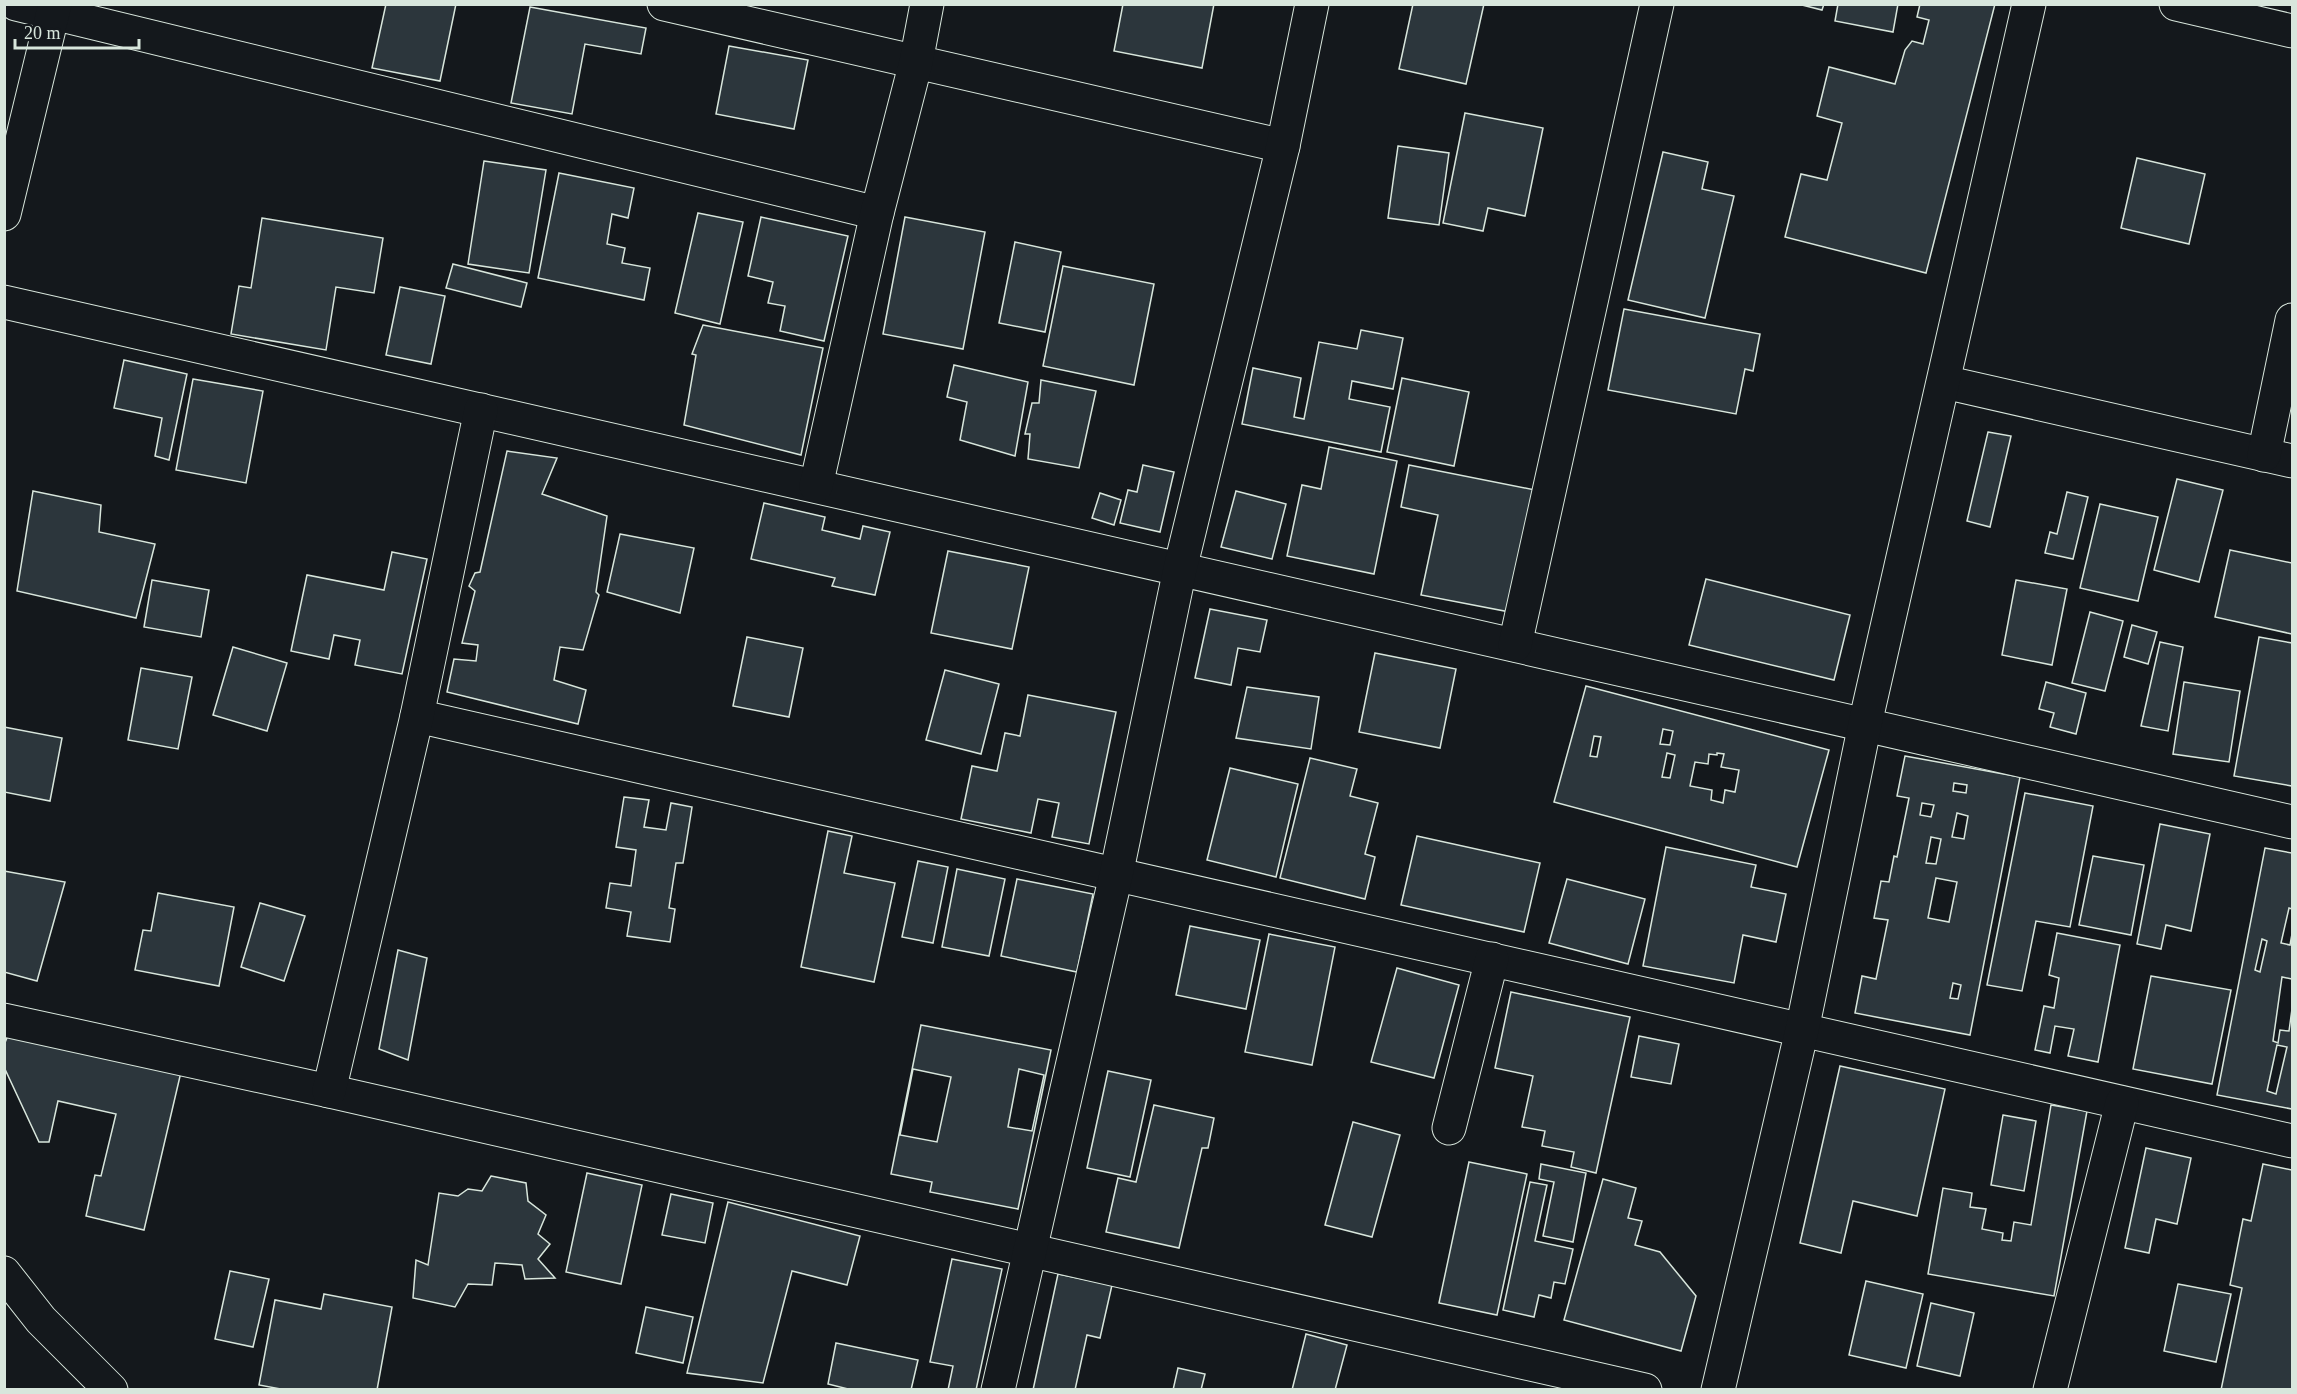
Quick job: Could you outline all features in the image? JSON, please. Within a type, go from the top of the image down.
[{"type":"street","points":[[16,4],[53,9],[877,213]]},
{"type":"street","points":[[664,4],[1283,146]]},
{"type":"street","points":[[816,486],[877,213],[916,62],[927,4]]},
{"type":"street","points":[[998,1389],[1116,875],[1180,569],[1283,146],[1312,4]]},
{"type":"street","points":[[1515,645],[1657,4]]},
{"type":"street","points":[[1718,1389],[1802,1030],[1865,724],[2030,4]]},
{"type":"street","points":[[2176,4],[2292,31]]},
{"type":"street","points":[[4,214],[53,9]]},
{"type":"street","points":[[4,302],[2292,822]]},
{"type":"street","points":[[1944,382],[2278,458],[2292,320]]},
{"type":"street","points":[[329,1091],[417,716],[481,410]]},
{"type":"street","points":[[417,716],[2292,1141]]},
{"type":"street","points":[[1449,1128],[1492,959]]},
{"type":"street","points":[[4,1020],[329,1091],[1645,1389]]},
{"type":"street","points":[[2050,1389],[2122,1102]]},
{"type":"street","points":[[4,1273],[41,1320],[111,1389]]},
{"type":"building","points":[[386,4],[456,4],[440,81],[372,68]]},
{"type":"building","points":[[1123,4],[1214,4],[1202,68],[1114,51]]},
{"type":"building","points":[[1413,4],[1484,4],[1466,84],[1399,69]]},
{"type":"building","points":[[1798,4],[1824,4],[1822,10]]},
{"type":"building","points":[[1838,4],[1898,4],[1893,32],[1835,21]]},
{"type":"building","points":[[1920,4],[1995,4],[1926,273],[1785,237],[1801,174],[1827,180],[1842,123],[1817,116],[1829,67],[1895,84],[1905,50],[1912,41],[1923,44],[1929,20],[1917,17]]},
{"type":"building","points":[[530,7],[646,28],[641,54],[585,44],[572,114],[511,103]]},
{"type":"building","points":[[729,46],[808,60],[794,129],[716,114]]},
{"type":"building","points":[[1465,113],[1543,128],[1525,216],[1488,208],[1483,231],[1443,223]]},
{"type":"building","points":[[1398,146],[1449,153],[1439,225],[1388,218]]},
{"type":"building","points":[[1663,152],[1708,162],[1702,189],[1734,196],[1705,318],[1628,300]]},
{"type":"building","points":[[2137,158],[2205,174],[2189,244],[2121,228]]},
{"type":"building","points":[[484,161],[546,170],[529,273],[468,264]]},
{"type":"building","points":[[559,173],[634,188],[628,218],[612,214],[607,244],[625,248],[622,263],[650,268],[644,300],[538,278]]},
{"type":"building","points":[[698,213],[743,222],[720,324],[675,313]]},
{"type":"building","points":[[761,217],[848,236],[824,341],[780,331],[785,306],[768,303],[773,282],[748,276]]},
{"type":"building","points":[[905,217],[985,232],[963,349],[883,334]]},
{"type":"building","points":[[262,218],[383,238],[374,293],[336,287],[326,350],[231,334],[239,286],[251,288]]},
{"type":"building","points":[[1015,242],[1061,252],[1045,332],[999,323]]},
{"type":"building","points":[[453,264],[527,283],[521,307],[446,288]]},
{"type":"building","points":[[1063,266],[1154,284],[1134,385],[1043,366]]},
{"type":"building","points":[[400,287],[445,296],[431,364],[386,355]]},
{"type":"building","points":[[1624,309],[1760,334],[1753,371],[1745,369],[1736,414],[1608,390]]},
{"type":"building","points":[[703,325],[823,348],[801,455],[684,425],[696,355],[692,354]]},
{"type":"building","points":[[1361,330],[1403,338],[1393,389],[1352,381],[1349,399],[1390,407],[1381,452],[1242,424],[1253,368],[1301,378],[1294,417],[1304,419],[1319,342],[1357,349]]},
{"type":"building","points":[[124,360],[187,374],[169,460],[155,456],[162,418],[114,408]]},
{"type":"building","points":[[954,365],[1028,382],[1015,456],[960,440],[967,402],[947,397]]},
{"type":"building","points":[[1402,378],[1469,392],[1454,466],[1387,452]]},
{"type":"building","points":[[193,379],[263,391],[246,483],[176,470]]},
{"type":"building","points":[[1041,380],[1096,391],[1079,468],[1028,459],[1030,434],[1025,434],[1032,403],[1039,403]]},
{"type":"building","points":[[1988,432],[2011,436],[1990,527],[1967,521]]},
{"type":"building","points":[[1329,447],[1397,461],[1374,574],[1287,556],[1302,485],[1321,489]]},
{"type":"building","points":[[507,451],[557,458],[542,494],[607,516],[596,592],[599,595],[583,650],[560,647],[554,680],[586,690],[578,724],[447,692],[454,659],[476,661],[478,645],[462,643],[475,591],[469,586],[475,573],[480,572]]},
{"type":"building","points":[[1143,465],[1174,472],[1160,532],[1120,523],[1128,490],[1137,492]]},
{"type":"building","points":[[1409,465],[1540,491],[1515,613],[1421,595],[1438,515],[1401,507]]},
{"type":"building","points":[[2177,479],[2223,490],[2199,582],[2154,570]]},
{"type":"building","points":[[33,491],[101,505],[99,532],[155,544],[136,618],[17,591]]},
{"type":"building","points":[[1236,491],[1286,504],[1272,559],[1221,547]]},
{"type":"building","points":[[2067,492],[2088,497],[2073,559],[2045,553],[2050,532],[2057,534]]},
{"type":"building","points":[[1100,493],[1121,500],[1114,525],[1092,518]]},
{"type":"building","points":[[764,503],[825,517],[822,530],[860,539],[863,526],[890,532],[875,595],[832,586],[835,578],[751,559]]},
{"type":"building","points":[[2100,504],[2158,517],[2138,601],[2080,588]]},
{"type":"building","points":[[620,534],[694,548],[680,613],[607,592]]},
{"type":"building","points":[[2230,550],[2292,563],[2292,634],[2215,617]]},
{"type":"building","points":[[948,551],[1029,567],[1012,649],[931,633]]},
{"type":"building","points":[[392,552],[427,559],[402,674],[355,665],[360,640],[334,635],[329,659],[291,651],[307,575],[384,590]]},
{"type":"building","points":[[1706,579],[1850,615],[1834,680],[1689,645]]},
{"type":"building","points":[[152,580],[209,590],[201,637],[144,627]]},
{"type":"building","points":[[2016,580],[2067,589],[2052,665],[2002,655]]},
{"type":"building","points":[[1210,609],[1267,620],[1260,652],[1238,648],[1231,685],[1195,678]]},
{"type":"building","points":[[2090,612],[2123,621],[2105,691],[2072,683]]},
{"type":"building","points":[[2132,625],[2157,632],[2148,664],[2124,657]]},
{"type":"building","points":[[747,637],[803,648],[789,717],[733,706]]},
{"type":"building","points":[[2259,637],[2292,643],[2292,786],[2234,776]]},
{"type":"building","points":[[2160,642],[2183,647],[2168,731],[2141,726]]},
{"type":"building","points":[[233,647],[287,663],[267,731],[213,715]]},
{"type":"building","points":[[1375,653],[1456,669],[1440,748],[1359,732]]},
{"type":"building","points":[[141,668],[192,677],[178,749],[128,740]]},
{"type":"building","points":[[945,670],[999,684],[981,754],[926,740]]},
{"type":"building","points":[[2046,682],[2086,693],[2076,734],[2050,727],[2054,713],[2039,709]]},
{"type":"building","points":[[2184,682],[2240,691],[2229,762],[2173,754]]},
{"type":"building","points":[[1586,686],[1829,750],[1797,867],[1554,802]],"holes":[[[1663,729],[1673,731],[1670,745],[1660,744]],[[1594,736],[1601,737],[1597,757],[1590,756]],[[1667,753],[1675,755],[1670,778],[1662,777]],[[1717,753],[1724,754],[1721,767],[1739,770],[1735,792],[1725,790],[1723,803],[1711,800],[1712,790],[1690,786],[1695,762],[1708,764],[1709,754],[1717,755]]]},
{"type":"building","points":[[1247,687],[1319,697],[1311,749],[1236,738]]},
{"type":"building","points":[[1028,695],[1116,712],[1089,844],[1052,837],[1059,803],[1038,799],[1031,833],[961,819],[972,766],[997,771],[1005,733],[1020,736]]},
{"type":"building","points":[[4,727],[62,738],[50,801],[4,792]]},
{"type":"building","points":[[1905,756],[2020,777],[1970,1035],[1855,1013],[1862,976],[1876,979],[1888,920],[1874,918],[1881,881],[1889,882],[1894,856],[1897,857],[1909,798],[1897,796]],"holes":[[[1954,783],[1967,785],[1966,793],[1953,791]],[[1922,803],[1934,805],[1931,817],[1920,815]],[[1957,813],[1968,816],[1964,839],[1952,837]],[[1931,837],[1941,839],[1936,864],[1926,863]],[[1936,878],[1957,882],[1949,922],[1928,918]],[[1953,983],[1961,985],[1958,999],[1950,998]]]},
{"type":"building","points":[[1310,758],[1357,769],[1350,796],[1378,803],[1365,854],[1375,857],[1365,899],[1280,878]]},
{"type":"building","points":[[1230,768],[1298,784],[1276,877],[1207,860]]},
{"type":"building","points":[[2025,793],[2093,806],[2070,927],[2036,921],[2022,991],[1987,985]]},
{"type":"building","points":[[624,797],[649,800],[644,827],[666,830],[671,803],[692,807],[683,863],[676,863],[669,908],[675,909],[670,942],[627,936],[631,912],[606,908],[610,883],[631,886],[636,850],[616,847]]},
{"type":"building","points":[[2160,824],[2210,834],[2191,931],[2166,925],[2161,949],[2137,944]]},
{"type":"building","points":[[828,831],[852,836],[844,873],[895,883],[874,982],[801,967]]},
{"type":"building","points":[[1417,836],[1540,863],[1524,932],[1401,905]]},
{"type":"building","points":[[1666,847],[1756,865],[1751,887],[1786,894],[1776,942],[1743,935],[1734,983],[1643,966]]},
{"type":"building","points":[[2265,848],[2292,853],[2292,909],[2289,908],[2281,943],[2290,945],[2292,934],[2292,979],[2282,977],[2273,1041],[2278,1043],[2280,1030],[2289,1031],[2292,1009],[2292,1109],[2217,1095]],"holes":[[[2262,939],[2267,941],[2260,972],[2255,970]],[[2277,1045],[2287,1047],[2276,1094],[2267,1091]]]},
{"type":"building","points":[[2093,856],[2144,865],[2131,935],[2079,925]]},
{"type":"building","points":[[918,861],[948,867],[933,943],[902,937]]},
{"type":"building","points":[[957,869],[1005,879],[989,956],[942,947]]},
{"type":"building","points":[[4,871],[65,882],[37,981],[4,972]]},
{"type":"building","points":[[1017,879],[1093,894],[1077,972],[1001,956]]},
{"type":"building","points":[[1567,879],[1645,899],[1628,964],[1549,943]]},
{"type":"building","points":[[158,893],[234,907],[219,986],[135,970],[143,930],[151,931]]},
{"type":"building","points":[[260,903],[305,916],[284,981],[241,967]]},
{"type":"building","points":[[1190,926],[1260,940],[1246,1009],[1176,995]]},
{"type":"building","points":[[2057,933],[2120,945],[2098,1062],[2068,1056],[2074,1029],[2055,1026],[2050,1053],[2035,1050],[2044,1006],[2054,1008],[2059,978],[2049,975]]},
{"type":"building","points":[[1269,934],[1335,947],[1312,1065],[1245,1052]]},
{"type":"building","points":[[398,950],[427,958],[408,1060],[379,1049]]},
{"type":"building","points":[[1397,968],[1459,985],[1434,1078],[1371,1062]]},
{"type":"building","points":[[2151,976],[2231,990],[2212,1084],[2133,1069]]},
{"type":"building","points":[[1511,992],[1630,1017],[1596,1173],[1571,1167],[1574,1152],[1542,1146],[1545,1131],[1522,1127],[1533,1076],[1495,1068]]},
{"type":"building","points":[[921,1025],[1051,1050],[1018,1209],[930,1192],[932,1182],[891,1174]],"holes":[[[913,1069],[951,1077],[937,1142],[900,1135]],[[1019,1069],[1044,1075],[1032,1131],[1008,1127]]]},
{"type":"building","points":[[9,1033],[181,1072],[144,1230],[86,1216],[95,1175],[101,1176],[116,1114],[58,1101],[49,1142],[39,1142],[4,1067],[4,1045]]},
{"type":"building","points":[[1639,1036],[1679,1044],[1671,1084],[1631,1077]]},
{"type":"building","points":[[1840,1066],[1945,1089],[1917,1216],[1853,1201],[1841,1253],[1800,1243]]},
{"type":"building","points":[[1108,1071],[1151,1080],[1130,1177],[1087,1168]]},
{"type":"building","points":[[1154,1105],[1214,1118],[1208,1148],[1202,1148],[1179,1248],[1106,1232],[1118,1178],[1136,1182]]},
{"type":"building","points":[[2051,1105],[2087,1111],[2054,1296],[1928,1274],[1943,1188],[1972,1193],[1970,1207],[1986,1209],[1982,1229],[2003,1233],[2002,1240],[2011,1241],[2014,1222],[2031,1225]]},
{"type":"building","points":[[2003,1115],[2036,1121],[2024,1191],[1991,1185]]},
{"type":"building","points":[[1353,1122],[1400,1135],[1372,1237],[1325,1225]]},
{"type":"building","points":[[2146,1148],[2191,1158],[2177,1224],[2156,1219],[2149,1253],[2125,1248]]},
{"type":"building","points":[[1469,1162],[1527,1174],[1497,1315],[1439,1303]]},
{"type":"building","points":[[1541,1164],[1586,1173],[1573,1242],[1543,1236],[1554,1182],[1539,1179]]},
{"type":"building","points":[[2263,1164],[2292,1170],[2292,1390],[2221,1390],[2242,1288],[2230,1285],[2243,1219],[2251,1221]]},
{"type":"building","points":[[587,1173],[642,1185],[621,1284],[566,1272]]},
{"type":"building","points":[[491,1176],[526,1183],[528,1201],[546,1215],[538,1234],[550,1244],[538,1259],[555,1278],[525,1279],[522,1265],[495,1263],[492,1285],[468,1284],[455,1307],[413,1298],[416,1260],[428,1265],[439,1193],[458,1196],[468,1189],[482,1191]]},
{"type":"building","points":[[1603,1179],[1636,1188],[1628,1218],[1642,1221],[1635,1245],[1660,1252],[1696,1296],[1681,1351],[1564,1320]]},
{"type":"building","points":[[1530,1182],[1547,1185],[1535,1241],[1573,1249],[1565,1284],[1554,1282],[1551,1298],[1539,1295],[1534,1317],[1503,1310]]},
{"type":"building","points":[[671,1194],[713,1203],[705,1243],[662,1235]]},
{"type":"building","points":[[728,1202],[860,1236],[847,1285],[792,1271],[763,1383],[687,1373]]},
{"type":"building","points":[[952,1259],[1002,1269],[976,1390],[948,1390],[953,1366],[930,1362]]},
{"type":"building","points":[[230,1271],[269,1279],[253,1347],[215,1339]]},
{"type":"building","points":[[1058,1274],[1112,1285],[1100,1338],[1087,1335],[1075,1390],[1033,1390]]},
{"type":"building","points":[[1866,1281],[1923,1294],[1906,1368],[1849,1355]]},
{"type":"building","points":[[2178,1284],[2231,1294],[2216,1362],[2164,1351]]},
{"type":"building","points":[[324,1294],[392,1307],[377,1390],[286,1390],[259,1385],[275,1300],[321,1309]]},
{"type":"building","points":[[1931,1303],[1974,1313],[1960,1376],[1917,1366]]},
{"type":"building","points":[[646,1307],[693,1317],[683,1363],[636,1353]]},
{"type":"building","points":[[1306,1334],[1347,1345],[1335,1390],[1292,1390]]},
{"type":"building","points":[[836,1343],[918,1360],[911,1390],[852,1390],[828,1384]]},
{"type":"building","points":[[1178,1368],[1205,1374],[1201,1390],[1173,1390]]}]
